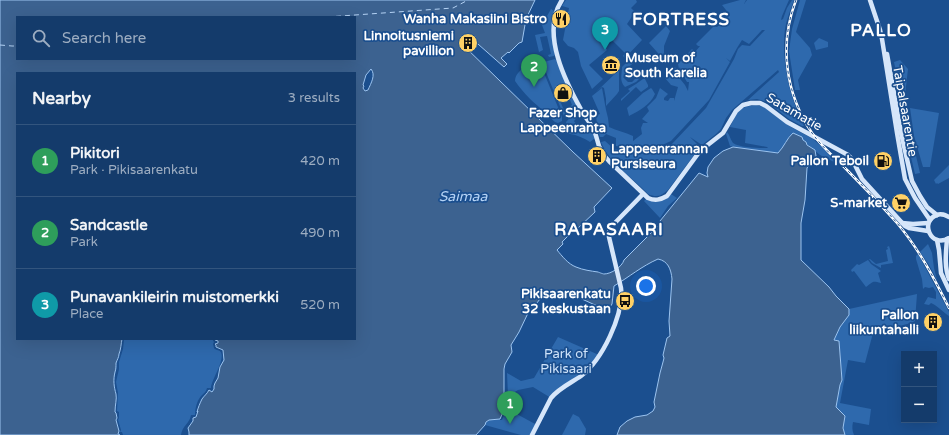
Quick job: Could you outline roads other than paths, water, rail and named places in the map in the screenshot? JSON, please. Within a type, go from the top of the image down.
[{"type":"street","points":[[532,435],[555,392],[581,376],[608,342],[621,303],[621,288],[609,232],[613,225],[643,194],[604,156],[592,127],[580,108],[565,76],[558,56],[554,29],[556,10],[562,0]]},
{"type":"street","name":"Taipalsaarentie","points":[[872,0],[884,35],[901,133],[911,177],[920,196],[928,207],[937,215]]},
{"type":"street","name":"Taipalsaarentie","points":[[872,0],[882,39],[905,179],[929,222]]},
{"type":"street","name":"Satamatie","points":[[643,194],[648,198],[656,200],[667,196],[700,151],[723,133],[733,114],[740,107],[751,103],[760,103],[787,122],[848,155],[852,159],[862,179],[902,223],[909,228],[928,231]]},
{"type":"street","points":[[949,217],[942,214],[932,218],[929,222],[928,231],[930,235],[937,240],[940,241],[948,238],[945,258],[947,275],[949,279]]},
{"type":"street","points":[[902,223],[913,224],[929,222]]},
{"type":"street","points":[[937,240],[941,273],[949,290]]},
{"type":"water","name":"Saimaa","points":[[0,0],[535,0],[526,19],[522,42],[501,58],[507,64],[504,67],[470,37],[465,39],[463,45],[612,188],[594,207],[595,212],[562,242],[563,244],[557,250],[565,260],[573,266],[603,274],[610,273],[619,268],[624,260],[661,223],[660,221],[699,173],[708,177],[708,167],[714,158],[723,151],[733,147],[778,153],[793,133],[802,137],[807,145],[815,150],[816,156],[807,168],[805,200],[801,223],[801,260],[849,309],[849,315],[840,327],[834,340],[839,341],[842,380],[836,407],[845,416],[843,428],[845,435],[617,435],[620,427],[627,421],[635,417],[647,415],[653,411],[655,407],[654,402],[664,358],[663,355],[667,338],[670,336],[669,321],[672,279],[671,272],[667,264],[658,259],[641,268],[614,286],[612,304],[608,310],[571,294],[558,295],[547,293],[540,299],[529,311],[511,345],[512,352],[505,364],[504,401],[506,409],[504,410],[500,419],[489,420],[486,422],[476,435],[189,435],[188,428],[193,421],[193,418],[196,417],[202,399],[209,390],[212,392],[214,389],[220,367],[224,360],[223,350],[216,347],[215,344],[218,343],[218,341],[215,340],[356,340],[356,72],[16,72],[16,340],[122,340],[114,375],[116,396],[115,412],[119,431],[118,434],[120,435],[0,435]],"holes":[[[371,69],[372,79],[368,90],[365,91],[363,85],[366,75]]]},
{"type":"railway","points":[[796,0],[791,17],[786,51],[791,85],[803,118],[820,143],[872,196],[905,233],[926,264],[949,308]]},
{"type":"place","name":"Wanha Makasiini Bistro","points":[[561,19]]},
{"type":"place","name":"Linnoitusniemi pavillion","points":[[468,43]]},
{"type":"place","name":"Punavankileirin muistomerkki","points":[[605,50]]},
{"type":"place","name":"Museum of South Karelia","points":[[611,65]]},
{"type":"place","name":"Sandcastle","points":[[534,87]]},
{"type":"place","name":"Fazer Shop Lappeenranta","points":[[563,93]]},
{"type":"place","name":"Lappeenrannan Pursiseura","points":[[597,156]]},
{"type":"place","name":"Pallon Teboil","points":[[883,161]]},
{"type":"place","name":"S-market","points":[[901,203]]},
{"type":"place","name":"Pikisaarenkatu 32 keskustaan","points":[[625,301]]},
{"type":"place","name":"Pallon liikuntahalli","points":[[933,322]]},
{"type":"place","name":"Pikitori","points":[[510,424]]},
{"type":"district","name":"FORTRESS","points":[[681,19]]},
{"type":"district","name":"PALLO","points":[[881,30]]},
{"type":"district","name":"RAPASAARI","points":[[609,229]]},
{"type":"park label","name":"Park of Pikisaari","points":[[566,362]]}]
